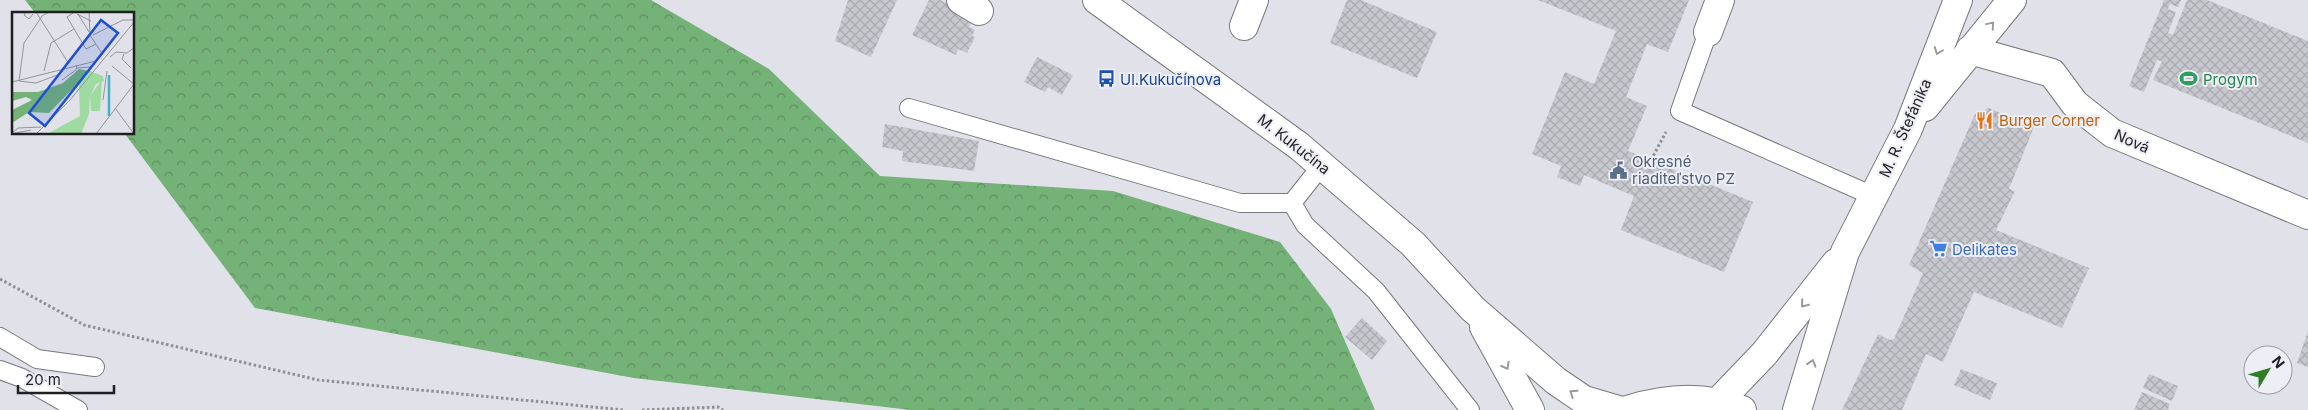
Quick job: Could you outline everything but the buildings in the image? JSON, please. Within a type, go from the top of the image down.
[{"type":"street","name":"M. Kukučína","points":[[1097,0],[1300,146],[1414,244],[1473,309],[1556,382],[1584,400],[1618,410]]},
{"type":"street","points":[[1244,26],[1254,0]]},
{"type":"street","points":[[1708,32],[1720,0]]},
{"type":"street","points":[[1908,129],[2012,0]]},
{"type":"street","name":"M. R. Štefánika","points":[[1797,410],[1845,252],[1908,129],[1958,2]]},
{"type":"street","name":"Nová","points":[[1970,50],[2052,73],[2075,104],[2112,133],[2308,215]]},
{"type":"street","name":"M. R. Štefánika","points":[[1729,406],[1764,354],[1845,252]]},
{"type":"street","name":"M. Kukučína","points":[[1473,309],[1530,410]]},
{"type":"street","points":[[1627,410],[1669,400],[1693,400],[1729,406]]},
{"type":"lane","points":[[1708,32],[1680,110],[1873,196]]},
{"type":"lane","points":[[909,108],[1240,203],[1292,203]]},
{"type":"lane","points":[[1292,203],[1322,165]]},
{"type":"lane","points":[[1292,203],[1305,225],[1376,291],[1470,410]]},
{"type":"lane","points":[[0,337],[36,359],[95,367]]},
{"type":"lane","points":[[0,370],[22,378],[78,410]]},
{"type":"path","points":[[1651,160],[1656,147]]},
{"type":"path","points":[[0,279],[84,325],[318,380],[624,410]]},
{"type":"path","points":[[642,410],[718,407],[723,410]]},
{"type":"green space","points":[[25,0],[651,0],[769,69],[880,176],[1113,191],[1280,242],[1331,309],[1375,410],[911,410],[634,378],[255,308],[126,135],[135,135],[135,12],[34,12]]},
{"type":"place","name":"Ul.Kukučínova","points":[[1106,79]]},
{"type":"place","name":"Progym","points":[[2189,79]]},
{"type":"place","name":"Burger Corner","points":[[1985,120]]},
{"type":"place","name":"Okresné riaditeľstvo PZ","points":[[1618,170]]},
{"type":"place","name":"Delikates","points":[[1938,249]]}]
